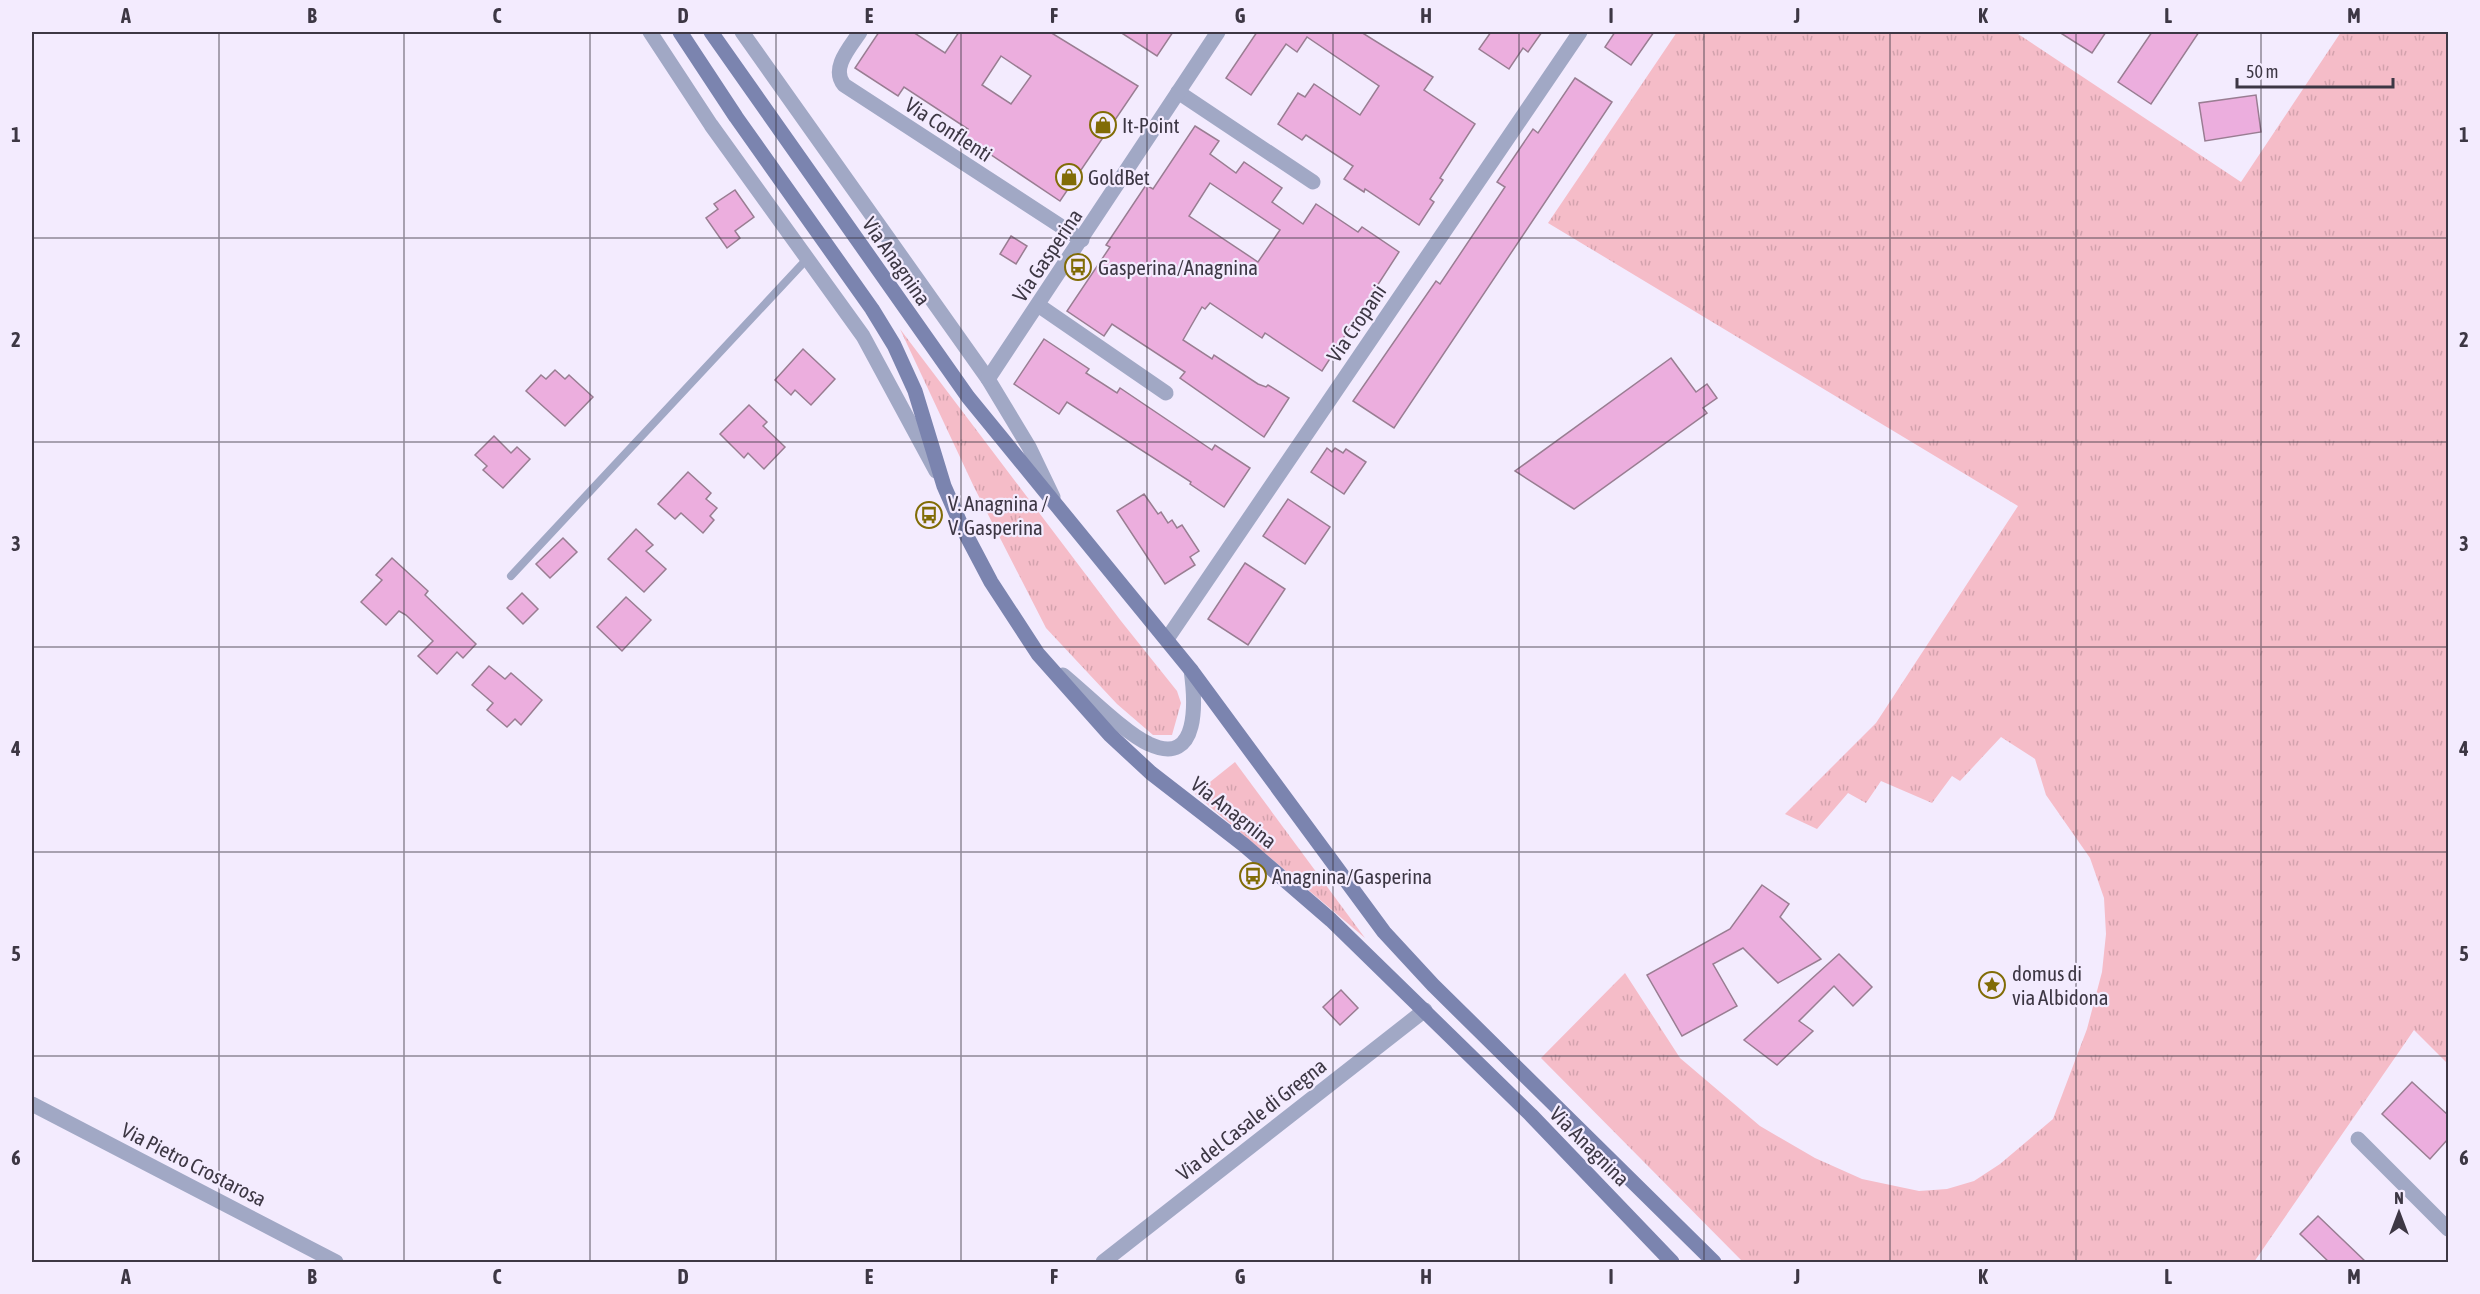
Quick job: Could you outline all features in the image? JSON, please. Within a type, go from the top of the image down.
[{"type":"main road","name":"Via Anagnina","points":[[680,32],[736,117],[872,309],[894,345],[923,412],[944,486],[983,568],[1038,654],[1110,735],[1143,766],[1301,893],[1425,1010],[1621,1207],[1672,1263]]},
{"type":"main road","name":"Via Anagnina","points":[[711,32],[968,397],[1167,639],[1384,932],[1433,985],[1714,1263]]},
{"type":"street","name":"Via Anagnina","points":[[650,32],[700,110],[863,336],[944,486]]},
{"type":"street","name":"Via Anagnina","points":[[742,32],[785,96],[988,380],[1024,439],[1058,508]]},
{"type":"street","name":"Via Conflenti","points":[[860,32],[840,67],[841,81],[844,85],[1082,240]]},
{"type":"street","name":"Via Gasperina","points":[[988,380],[1218,32]]},
{"type":"street","name":"Via Cropani","points":[[1167,639],[1580,32]]},
{"type":"street","points":[[1178,92],[1313,182]]},
{"type":"street","points":[[1038,305],[1166,393]]},
{"type":"street","points":[[1038,654],[1145,742],[1166,748],[1179,744],[1192,728],[1195,710],[1191,670]]},
{"type":"street","name":"Via del Casale di Gregna","points":[[1103,1263],[1425,1010]]},
{"type":"street","name":"Via Pietro Crostarosa","points":[[32,1104],[336,1263]]},
{"type":"street","points":[[2358,1139],[2448,1229]]},
{"type":"lane","points":[[512,576],[806,260]]},
{"type":"green space","points":[[1677,32],[2015,32],[2241,182],[2341,32],[2448,32],[2448,1064],[2414,1030],[2254,1262],[1743,1262],[1541,1058],[1625,973],[1680,1058],[1760,1126],[1815,1158],[1862,1179],[1919,1191],[1947,1189],[1974,1181],[2000,1164],[2053,1119],[2087,1029],[2102,972],[2106,934],[2104,898],[2090,858],[2046,795],[2035,759],[2001,737],[1960,781],[1952,776],[1932,803],[1881,781],[1866,803],[1848,793],[1817,829],[1785,814],[1876,723],[2018,506],[1548,223]]},
{"type":"green space","points":[[900,329],[1121,621],[1177,691],[1181,703],[1172,735],[1153,735],[1117,704],[1046,628],[974,487]]},
{"type":"green space","points":[[1235,762],[1365,938],[1195,794]]},
{"type":"building","points":[[879,32],[913,32],[945,53],[959,32],[1050,32],[1138,86],[1060,201],[963,136],[968,129],[904,87],[898,96],[855,68]],"holes":[[[1001,56],[1031,76],[1011,104],[982,85]]]},
{"type":"building","points":[[1120,32],[1173,32],[1157,56]]},
{"type":"building","points":[[1257,32],[1361,32],[1433,77],[1424,90],[1475,124],[1440,178],[1443,180],[1430,199],[1434,202],[1419,225],[1365,189],[1364,192],[1344,179],[1353,166],[1306,135],[1302,140],[1278,124],[1298,93],[1305,97],[1314,84],[1360,115],[1379,86],[1307,37],[1297,52],[1286,44],[1251,95],[1226,78]]},
{"type":"building","points":[[1491,32],[1542,32],[1528,52],[1523,48],[1509,69],[1479,49]]},
{"type":"building","points":[[1615,32],[1654,32],[1631,65],[1605,47]]},
{"type":"building","points":[[2059,32],[2106,32],[2092,53]]},
{"type":"building","points":[[2152,32],[2199,32],[2151,104],[2118,82]]},
{"type":"building","points":[[1575,78],[1612,102],[1394,428],[1353,401],[1436,281],[1440,284],[1505,187],[1497,182],[1533,129],[1538,133]]},
{"type":"building","points":[[2256,95],[2261,132],[2205,141],[2199,103]]},
{"type":"building","points":[[1195,126],[1219,141],[1210,154],[1236,173],[1244,162],[1282,188],[1272,202],[1303,224],[1316,204],[1358,232],[1362,227],[1399,252],[1322,371],[1265,333],[1262,338],[1210,303],[1205,309],[1202,307],[1183,340],[1212,359],[1214,355],[1258,384],[1266,387],[1268,385],[1289,398],[1264,437],[1180,378],[1185,372],[1112,324],[1104,336],[1067,311],[1110,247],[1106,245],[1146,185],[1153,189]],"holes":[[[1210,183],[1280,230],[1258,262],[1189,216]]]},
{"type":"building","points":[[735,190],[754,217],[735,231],[740,238],[727,248],[706,218],[718,209],[714,204]]},
{"type":"building","points":[[1011,236],[1027,246],[1016,264],[1000,254]]},
{"type":"building","points":[[1044,339],[1089,369],[1086,373],[1117,393],[1120,388],[1212,450],[1215,445],[1250,468],[1224,507],[1190,484],[1191,482],[1067,402],[1059,414],[1014,384]]},
{"type":"building","points":[[803,349],[835,379],[811,405],[795,390],[791,395],[775,380]]},
{"type":"building","points":[[1671,358],[1696,392],[1707,384],[1717,398],[1703,408],[1707,413],[1574,509],[1515,471]]},
{"type":"building","points":[[555,370],[565,379],[569,375],[593,397],[565,426],[526,391],[541,375],[546,379]]},
{"type":"building","points":[[749,405],[767,422],[763,426],[785,447],[764,469],[748,453],[744,458],[720,434]]},
{"type":"building","points":[[494,436],[511,453],[517,447],[530,459],[503,488],[483,470],[487,466],[475,455]]},
{"type":"building","points":[[1327,448],[1332,452],[1335,448],[1343,453],[1346,449],[1366,462],[1344,494],[1311,472]]},
{"type":"building","points":[[688,472],[711,493],[706,499],[717,508],[710,516],[714,520],[703,533],[681,513],[675,519],[658,504]]},
{"type":"building","points":[[1144,494],[1158,514],[1161,512],[1168,523],[1172,520],[1177,528],[1182,525],[1199,551],[1190,557],[1195,565],[1165,584],[1117,511]]},
{"type":"building","points":[[1288,499],[1330,527],[1305,564],[1263,536]]},
{"type":"building","points":[[636,529],[653,545],[646,551],[666,569],[644,592],[608,559]]},
{"type":"building","points":[[563,538],[577,552],[550,578],[536,564]]},
{"type":"building","points":[[392,558],[428,591],[425,595],[476,644],[463,658],[457,652],[437,674],[418,656],[433,641],[406,615],[399,611],[386,625],[361,602],[382,580],[376,575]]},
{"type":"building","points":[[1245,563],[1285,589],[1248,645],[1208,619]]},
{"type":"building","points":[[522,593],[538,609],[523,624],[507,608]]},
{"type":"building","points":[[626,597],[651,620],[622,651],[597,627]]},
{"type":"building","points":[[489,666],[505,679],[511,673],[542,700],[521,725],[515,719],[507,727],[487,710],[493,703],[472,685]]},
{"type":"building","points":[[1762,885],[1789,904],[1780,917],[1821,959],[1778,983],[1743,948],[1713,964],[1737,1006],[1682,1036],[1647,975],[1730,929]]},
{"type":"building","points":[[1839,954],[1872,987],[1853,1006],[1834,986],[1799,1021],[1813,1031],[1777,1065],[1744,1040]]},
{"type":"building","points":[[1341,990],[1358,1008],[1340,1025],[1323,1007]]},
{"type":"building","points":[[2412,1082],[2448,1115],[2448,1139],[2430,1159],[2382,1114]]},
{"type":"building","points":[[2318,1216],[2367,1263],[2330,1263],[2300,1234]]},
{"type":"place","name":"It-Point","points":[[1103,125]]},
{"type":"place","name":"GoldBet","points":[[1069,177]]},
{"type":"place","name":"Gasperina/Anagnina","points":[[1078,267]]},
{"type":"place","name":"V. Anagnina / V. Gasperina","points":[[929,515]]},
{"type":"place","name":"Anagnina/Gasperina","points":[[1253,876]]},
{"type":"place","name":"domus di via Albidona","points":[[1992,985]]}]
